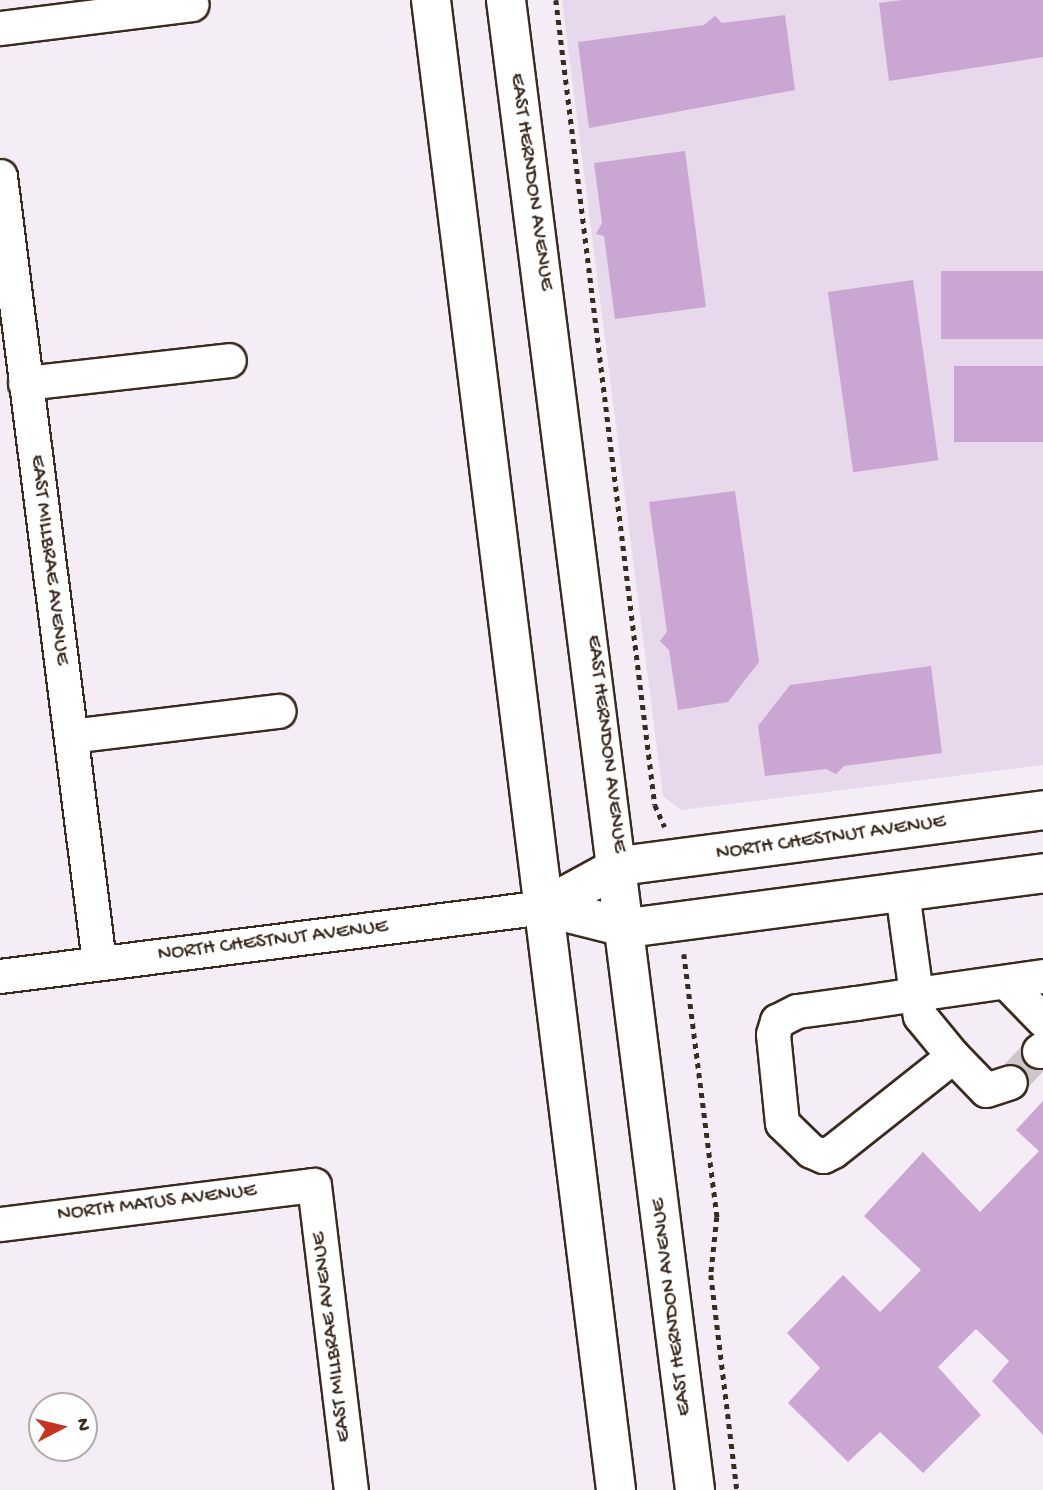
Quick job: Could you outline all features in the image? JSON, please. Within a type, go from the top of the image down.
[{"type":"main road","points":[[431,0],[616,1490]]},
{"type":"main road","name":"EAST HERNDON AVENUE","points":[[506,0],[628,928],[695,1490]]},
{"type":"main road","name":"NORTH CHESTNUT AVENUE","points":[[545,907],[620,866],[1043,810]]},
{"type":"main road","name":"NORTH CHESTNUT AVENUE","points":[[545,907],[628,928],[1043,873]]},
{"type":"street","points":[[0,28],[192,4]]},
{"type":"street","name":"EAST MILLBRAE AVENUE","points":[[0,176],[99,962]]},
{"type":"street","points":[[25,383],[229,360]]},
{"type":"street","points":[[71,736],[278,711]]},
{"type":"street","points":[[902,892],[920,1016],[986,1090],[1010,1082]]},
{"type":"street","name":"NORTH CHESTNUT AVENUE","points":[[0,976],[545,907]]},
{"type":"street","points":[[953,1056],[823,1156],[782,1123],[773,1034],[778,1021],[797,1011],[1043,976]]},
{"type":"street","points":[[1006,982],[1042,1040]]},
{"type":"street","name":"EAST MILLBRAE AVENUE","points":[[314,1185],[351,1490]]},
{"type":"street","name":"NORTH MATUS AVENUE","points":[[0,1224],[314,1185]]},
{"type":"path","points":[[556,0],[655,805],[663,818]]},
{"type":"path","points":[[685,960],[717,1217],[711,1275],[737,1490]]},
{"type":"shaded area","points":[[562,0],[1043,0],[1043,765],[681,810],[663,796]]},
{"type":"building","points":[[903,0],[1043,0],[1043,57],[889,81],[879,3]]},
{"type":"building","points":[[785,15],[795,90],[589,128],[578,42],[704,25],[715,16],[722,23]]},
{"type":"building","points":[[685,151],[706,307],[615,319],[604,236],[596,234],[602,223],[594,163]]},
{"type":"building","points":[[941,271],[1043,271],[1043,339],[941,339]]},
{"type":"building","points":[[913,280],[938,460],[853,472],[828,292]]},
{"type":"building","points":[[954,366],[1043,366],[1043,442],[954,442]]},
{"type":"building","points":[[735,491],[759,662],[728,702],[678,710],[669,650],[660,641],[667,632],[649,502]]},
{"type":"building","points":[[931,666],[942,753],[844,766],[836,774],[826,769],[765,776],[758,726],[790,685]]},
{"type":"building","points":[[1043,1101],[1043,1435],[992,1381],[1009,1361],[976,1329],[938,1367],[981,1415],[923,1473],[880,1432],[848,1462],[788,1403],[820,1368],[787,1333],[843,1275],[880,1312],[921,1270],[864,1216],[923,1152],[980,1212],[1039,1151],[1016,1130]]},
{"type":"tunnel","points":[[1010,1082],[1039,1051]]}]
